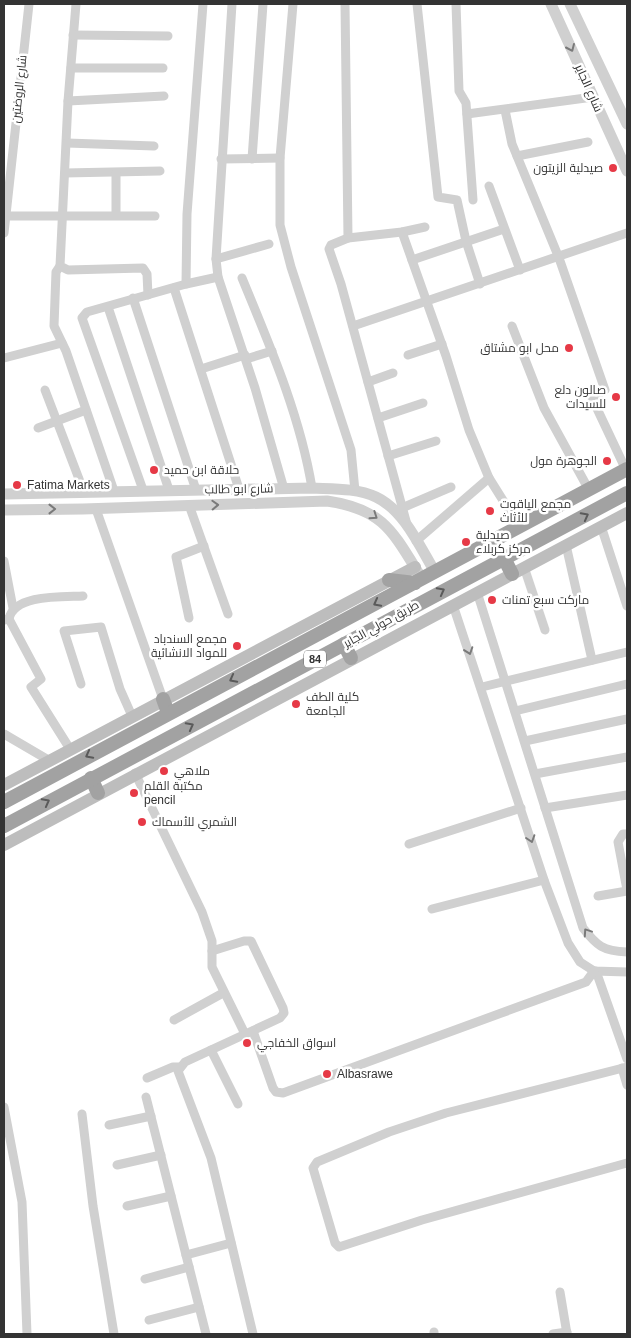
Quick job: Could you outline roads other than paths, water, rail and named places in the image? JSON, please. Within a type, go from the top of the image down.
[{"type":"highway","name":"طريق حولي الجاير","points":[[4,802],[626,470]]},
{"type":"highway","name":"طريق حولي الجاير","points":[[4,826],[627,493]]},
{"type":"highway","points":[[504,558],[518,570]]},
{"type":"highway","points":[[389,580],[419,581]]},
{"type":"highway","points":[[344,644],[351,658]]},
{"type":"highway","points":[[163,700],[168,714]]},
{"type":"highway","points":[[91,778],[98,793]]},
{"type":"main road","points":[[4,845],[135,773],[627,512]]},
{"type":"main road","points":[[4,785],[415,567]]},
{"type":"street","name":"شارع الروضتين","points":[[4,233],[4,216],[29,4]]},
{"type":"street","points":[[76,4],[68,101],[60,266],[56,272],[54,326],[62,343],[114,491]]},
{"type":"street","points":[[186,284],[187,214],[203,4]]},
{"type":"street","points":[[232,4],[216,259],[218,277],[245,357],[284,489]]},
{"type":"street","points":[[252,159],[263,4]]},
{"type":"street","points":[[293,4],[280,158],[280,225],[351,450],[355,491]]},
{"type":"street","points":[[345,4],[348,238]]},
{"type":"street","points":[[418,4],[438,197],[457,200],[466,241],[480,284]]},
{"type":"street","points":[[456,4],[459,91],[466,104],[473,200]]},
{"type":"street","name":"شارع الجاير","points":[[551,4],[627,172]]},
{"type":"street","name":"شارع الجاير","points":[[570,4],[627,124]]},
{"type":"street","points":[[73,35],[168,36]]},
{"type":"street","points":[[71,68],[163,68]]},
{"type":"street","points":[[68,101],[164,96]]},
{"type":"street","points":[[467,114],[593,97]]},
{"type":"street","points":[[505,110],[512,144],[559,258],[605,390],[592,398],[626,470]]},
{"type":"street","points":[[517,156],[588,142]]},
{"type":"street","points":[[67,143],[154,146]]},
{"type":"street","points":[[221,160],[280,158]]},
{"type":"street","points":[[65,173],[116,174],[160,172]]},
{"type":"street","points":[[116,174],[116,215]]},
{"type":"street","points":[[489,186],[520,270]]},
{"type":"street","points":[[4,216],[62,214],[155,216]]},
{"type":"street","points":[[408,528],[353,326],[329,249],[331,245],[348,238],[402,232],[425,227]]},
{"type":"street","points":[[412,260],[504,229]]},
{"type":"street","points":[[402,232],[442,344],[469,430],[489,478],[519,526]]},
{"type":"street","points":[[353,326],[559,258],[627,233]]},
{"type":"street","points":[[216,259],[268,244]]},
{"type":"street","points":[[60,266],[68,270],[142,268],[147,274],[148,295]]},
{"type":"street","points":[[143,490],[82,318],[87,312],[133,298],[218,277]]},
{"type":"street","points":[[242,278],[272,351],[307,459],[312,488]]},
{"type":"street","points":[[174,288],[239,490]]},
{"type":"street","points":[[133,298],[196,490]]},
{"type":"street","points":[[108,307],[169,490]]},
{"type":"street","points":[[512,326],[544,408],[589,490]]},
{"type":"street","points":[[4,358],[62,343]]},
{"type":"street","points":[[408,355],[442,344]]},
{"type":"street","points":[[201,369],[272,351]]},
{"type":"street","points":[[368,382],[393,373]]},
{"type":"street","points":[[45,390],[84,492]]},
{"type":"street","points":[[378,418],[423,403]]},
{"type":"street","points":[[38,428],[86,410]]},
{"type":"street","points":[[388,456],[436,441]]},
{"type":"street","points":[[407,554],[414,552],[417,544],[489,478]]},
{"type":"street","name":"شارع ابو طالب","points":[[4,494],[312,488],[355,491],[384,502],[397,514],[408,528],[435,572]]},
{"type":"street","points":[[402,508],[451,488]]},
{"type":"street","name":"شارع ابو طالب","points":[[4,510],[96,509],[327,501],[346,504],[365,510],[380,519],[407,554],[415,567],[419,581]]},
{"type":"street","points":[[189,506],[228,614]]},
{"type":"street","points":[[96,509],[163,700]]},
{"type":"street","points":[[601,526],[627,606]]},
{"type":"street","points":[[566,545],[592,660]]},
{"type":"street","points":[[190,618],[176,557],[204,546]]},
{"type":"street","points":[[4,561],[14,608]]},
{"type":"street","points":[[518,570],[544,630]]},
{"type":"street","points":[[618,574],[627,572]]},
{"type":"street","points":[[477,592],[583,928],[597,946],[616,952],[627,952]]},
{"type":"street","points":[[70,749],[31,687],[41,679],[6,619],[14,608],[30,600],[83,596]]},
{"type":"street","points":[[453,605],[482,687],[544,880],[568,944],[580,962],[595,971],[627,972]]},
{"type":"street","points":[[81,684],[64,631],[100,627],[120,689],[132,716]]},
{"type":"street","points":[[482,687],[627,652]]},
{"type":"street","points":[[515,711],[627,684]]},
{"type":"street","points":[[524,741],[627,719]]},
{"type":"street","points":[[4,734],[50,761]]},
{"type":"street","points":[[535,774],[627,757]]},
{"type":"street","points":[[135,773],[211,934],[212,967],[223,993],[249,1032],[276,1092],[283,1093],[586,982],[595,971]]},
{"type":"street","points":[[545,808],[627,794]]},
{"type":"street","points":[[409,844],[521,808]]},
{"type":"street","points":[[598,896],[627,891],[618,842],[623,834],[627,834]]},
{"type":"street","points":[[432,909],[544,880]]},
{"type":"street","points":[[147,1078],[173,1067],[179,1067],[280,1018],[284,1013],[255,947],[248,940],[212,951]]},
{"type":"street","points":[[595,971],[627,1059]]},
{"type":"street","points":[[174,1020],[223,993]]},
{"type":"street","points":[[211,1050],[238,1104]]},
{"type":"street","points":[[179,1067],[179,1074],[211,1158],[253,1334]]},
{"type":"street","points":[[627,1084],[625,1067],[446,1113],[389,1132],[317,1162],[313,1168],[336,1243],[339,1247],[422,1220],[627,1163]]},
{"type":"street","points":[[146,1097],[206,1334]]},
{"type":"street","points":[[4,1107],[22,1202],[28,1334]]},
{"type":"street","points":[[82,1114],[93,1206],[114,1334]]},
{"type":"street","points":[[110,1125],[151,1116]]},
{"type":"street","points":[[118,1165],[161,1155]]},
{"type":"street","points":[[128,1206],[171,1196]]},
{"type":"street","points":[[186,1255],[231,1243]]},
{"type":"street","points":[[146,1279],[189,1268]]},
{"type":"street","points":[[553,1334],[567,1333],[560,1292]]},
{"type":"street","points":[[149,1320],[199,1307]]},
{"type":"place","name":"صيدلية الزيتون","points":[[613,168]]},
{"type":"place","name":"محل ابو مشتاق","points":[[569,348]]},
{"type":"place","name":"صالون دلع للسيدات","points":[[616,397]]},
{"type":"place","name":"الجوهرة مول","points":[[607,461]]},
{"type":"place","name":"حلاقة ابن حميد","points":[[154,470]]},
{"type":"place","name":"Fatima Markets","points":[[17,485]]},
{"type":"place","name":"مجمع الياقوت للأثاث","points":[[490,511]]},
{"type":"place","name":"صيدلية مركز كربلاء","points":[[466,542]]},
{"type":"place","name":"ماركت سبع تمنات","points":[[492,600]]},
{"type":"place","name":"مجمع السندباد للمواد الانشائية","points":[[237,646]]},
{"type":"place","name":"كلية الطف الجامعة","points":[[296,704]]},
{"type":"place","name":"ملاهي","points":[[164,771]]},
{"type":"place","name":"مكتبة القلم pencil","points":[[134,793]]},
{"type":"place","name":"الشمري للأسماك","points":[[142,822]]},
{"type":"place","name":"اسواق الخفاجي","points":[[247,1043]]},
{"type":"place","name":"Albasrawe","points":[[327,1074]]}]
